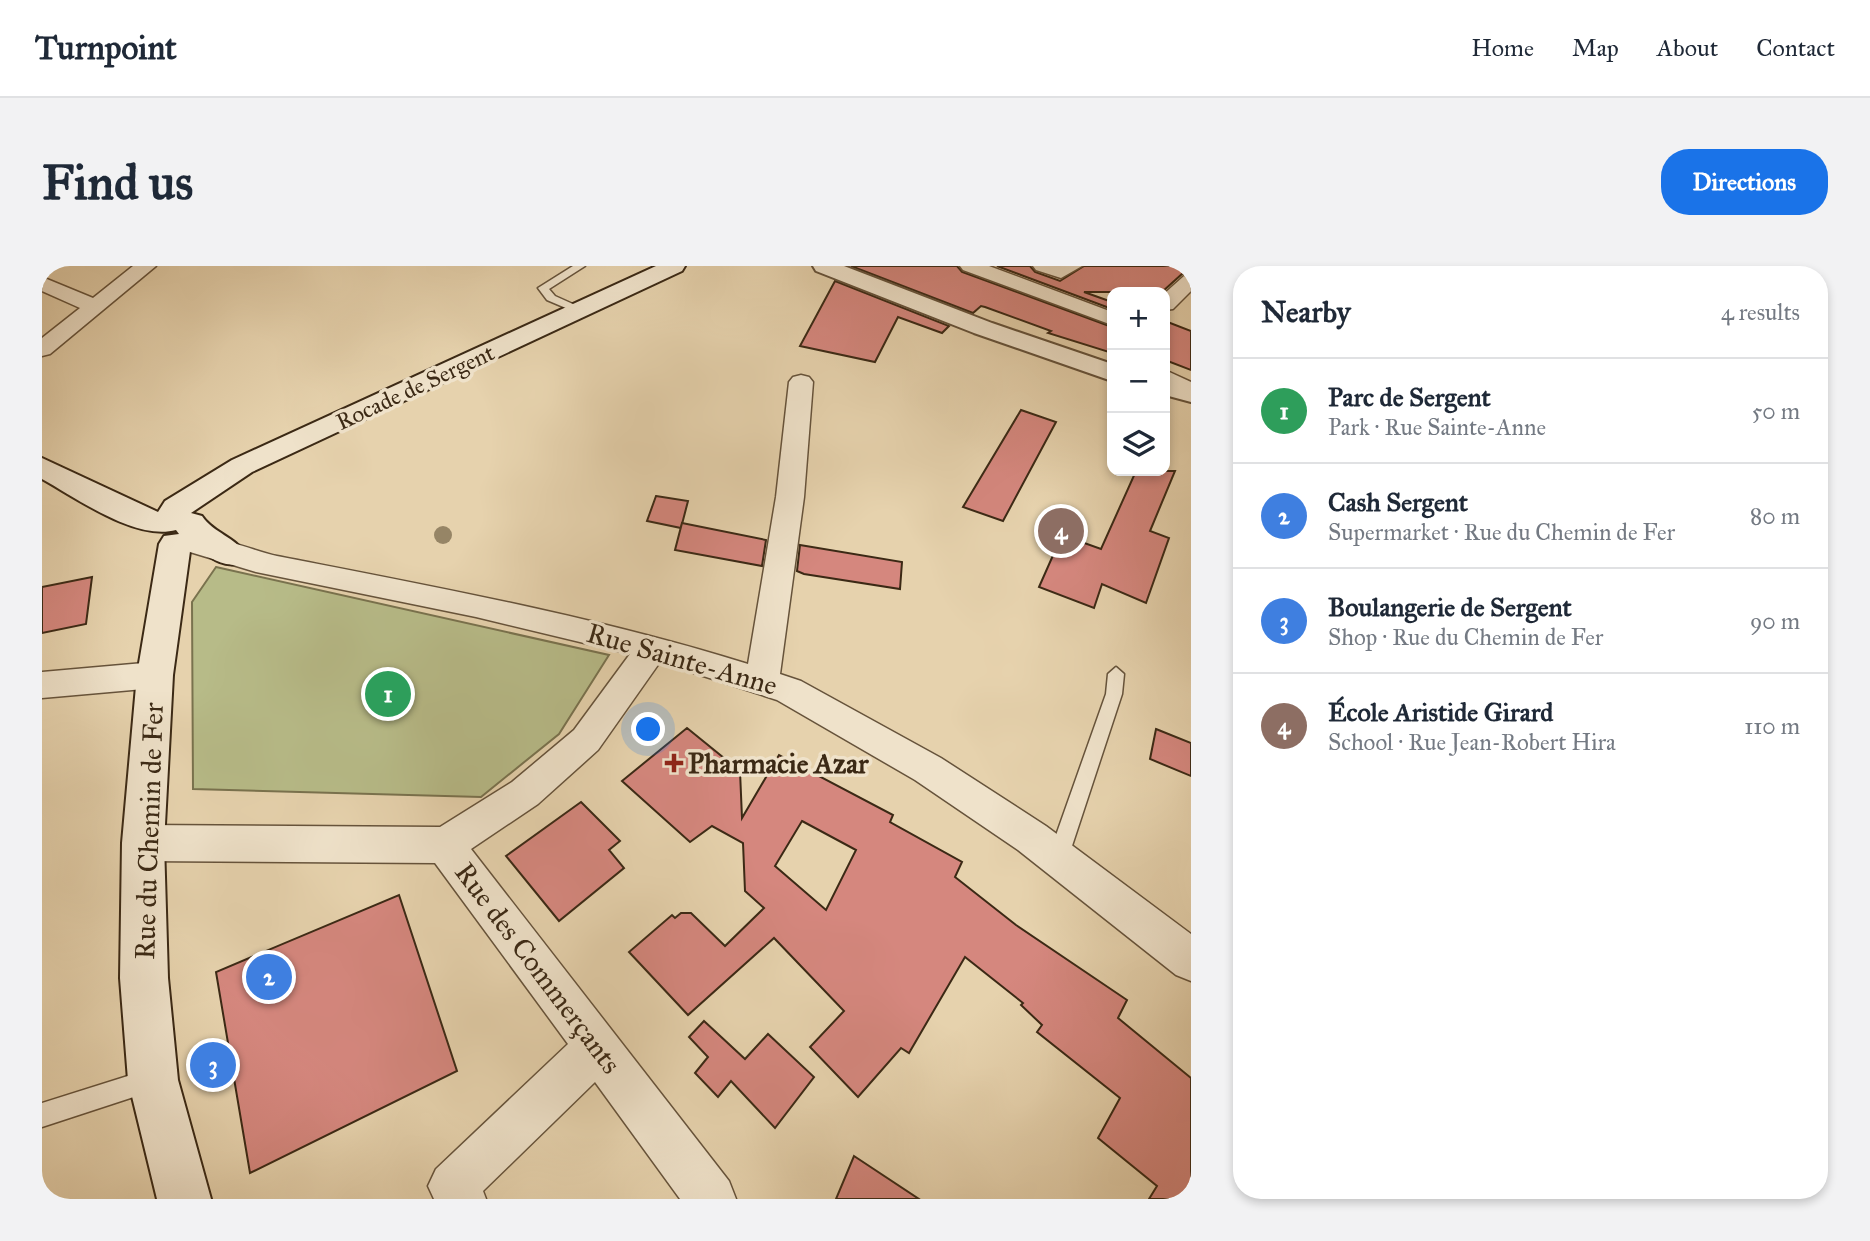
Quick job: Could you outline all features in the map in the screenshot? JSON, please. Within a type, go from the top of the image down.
[{"type":"main road","name":"Rocade de Sergent","points":[[171,532],[242,467],[674,266]]},
{"type":"main road","points":[[824,266],[983,328],[1107,369]]},
{"type":"main road","points":[[1170,388],[1191,393]]},
{"type":"main road","points":[[42,467],[116,507],[230,555]]},
{"type":"main road","name":"Rue du Chemin de Fer","points":[[171,532],[167,600],[155,675],[143,843],[144,978],[153,1080],[184,1199]]},
{"type":"street","points":[[42,349],[146,266]]},
{"type":"street","points":[[970,266],[1107,317]]},
{"type":"street","points":[[1044,266],[1061,272],[1072,266]]},
{"type":"street","points":[[1170,299],[1191,280]]},
{"type":"street","points":[[42,283],[95,307]]},
{"type":"street","points":[[1170,380],[1191,393]]},
{"type":"street","points":[[762,680],[790,497],[801,382]]},
{"type":"street","name":"Rue Sainte-Anne","points":[[230,555],[653,647],[762,680],[801,696],[917,762],[1058,858],[1191,960]]},
{"type":"street","points":[[445,845],[525,793],[586,740],[653,647]]},
{"type":"street","points":[[42,685],[155,675]]},
{"type":"street","name":"Rue des Commerçants","points":[[143,843],[445,845],[711,1199]]},
{"type":"street","points":[[461,1199],[453,1186],[598,1047]]},
{"type":"lane","points":[[580,266],[543,288],[551,298],[580,311]]},
{"type":"lane","points":[[1058,858],[1114,694],[1116,674]]},
{"type":"lane","points":[[42,1115],[153,1080]]},
{"type":"green space","points":[[216,567],[609,655],[559,734],[481,797],[193,789],[192,602]]},
{"type":"building","points":[[851,266],[957,266],[962,272],[1107,325],[1107,351],[1048,333],[1051,331],[985,307],[981,306],[973,313]]},
{"type":"building","points":[[997,266],[1030,266],[1035,272],[1060,281],[1084,266],[1191,266],[1191,272],[1182,274],[1168,287],[1107,287],[1107,292],[1084,292],[1107,300],[1107,307]]},
{"type":"building","points":[[835,281],[949,326],[942,333],[898,317],[875,362],[800,346]]},
{"type":"building","points":[[1170,323],[1191,331],[1191,370],[1170,362]]},
{"type":"building","points":[[1021,410],[1056,422],[1003,521],[963,507]]},
{"type":"building","points":[[1170,471],[1175,471],[1150,531],[1169,538],[1146,603],[1102,584],[1094,608],[1039,587],[1062,535],[1101,549],[1134,476],[1170,476]]},
{"type":"building","points":[[656,496],[688,501],[681,528],[647,521]]},
{"type":"building","points":[[682,523],[766,540],[762,566],[675,550]]},
{"type":"building","points":[[800,545],[902,562],[900,589],[797,571]]},
{"type":"building","points":[[92,577],[86,624],[42,633],[42,587]]},
{"type":"building","points":[[687,728],[740,771],[742,818],[779,755],[893,815],[890,822],[962,862],[955,877],[1016,925],[1127,1000],[1118,1018],[1191,1078],[1191,1199],[1149,1199],[1157,1186],[1098,1138],[1120,1098],[1037,1032],[1042,1025],[1021,1005],[1023,1003],[965,957],[909,1053],[901,1048],[858,1097],[810,1047],[844,1011],[774,938],[688,1015],[629,952],[672,915],[675,918],[681,913],[691,913],[725,946],[764,908],[745,891],[743,843],[712,826],[690,842],[622,781]],"holes":[[[802,821],[856,850],[826,910],[775,866]]]},
{"type":"building","points":[[1156,729],[1191,743],[1191,776],[1150,759]]},
{"type":"building","points":[[581,802],[620,841],[609,850],[624,868],[559,921],[506,856]]},
{"type":"building","points":[[399,895],[457,1071],[250,1173],[216,972]]},
{"type":"building","points":[[704,1021],[745,1059],[768,1034],[814,1077],[775,1128],[731,1081],[718,1097],[695,1073],[708,1057],[689,1037]]},
{"type":"building","points":[[854,1156],[919,1199],[836,1199]]},
{"type":"place","name":"École Aristide Girard","points":[[1061,531]]},
{"type":"place","name":"Parc de Sergent","points":[[388,694]]},
{"type":"place","name":"Pharmacie Azar","points":[[674,763]]},
{"type":"place","name":"Cash Sergent","points":[[269,977]]},
{"type":"place","name":"Boulangerie de Sergent","points":[[213,1065]]}]
